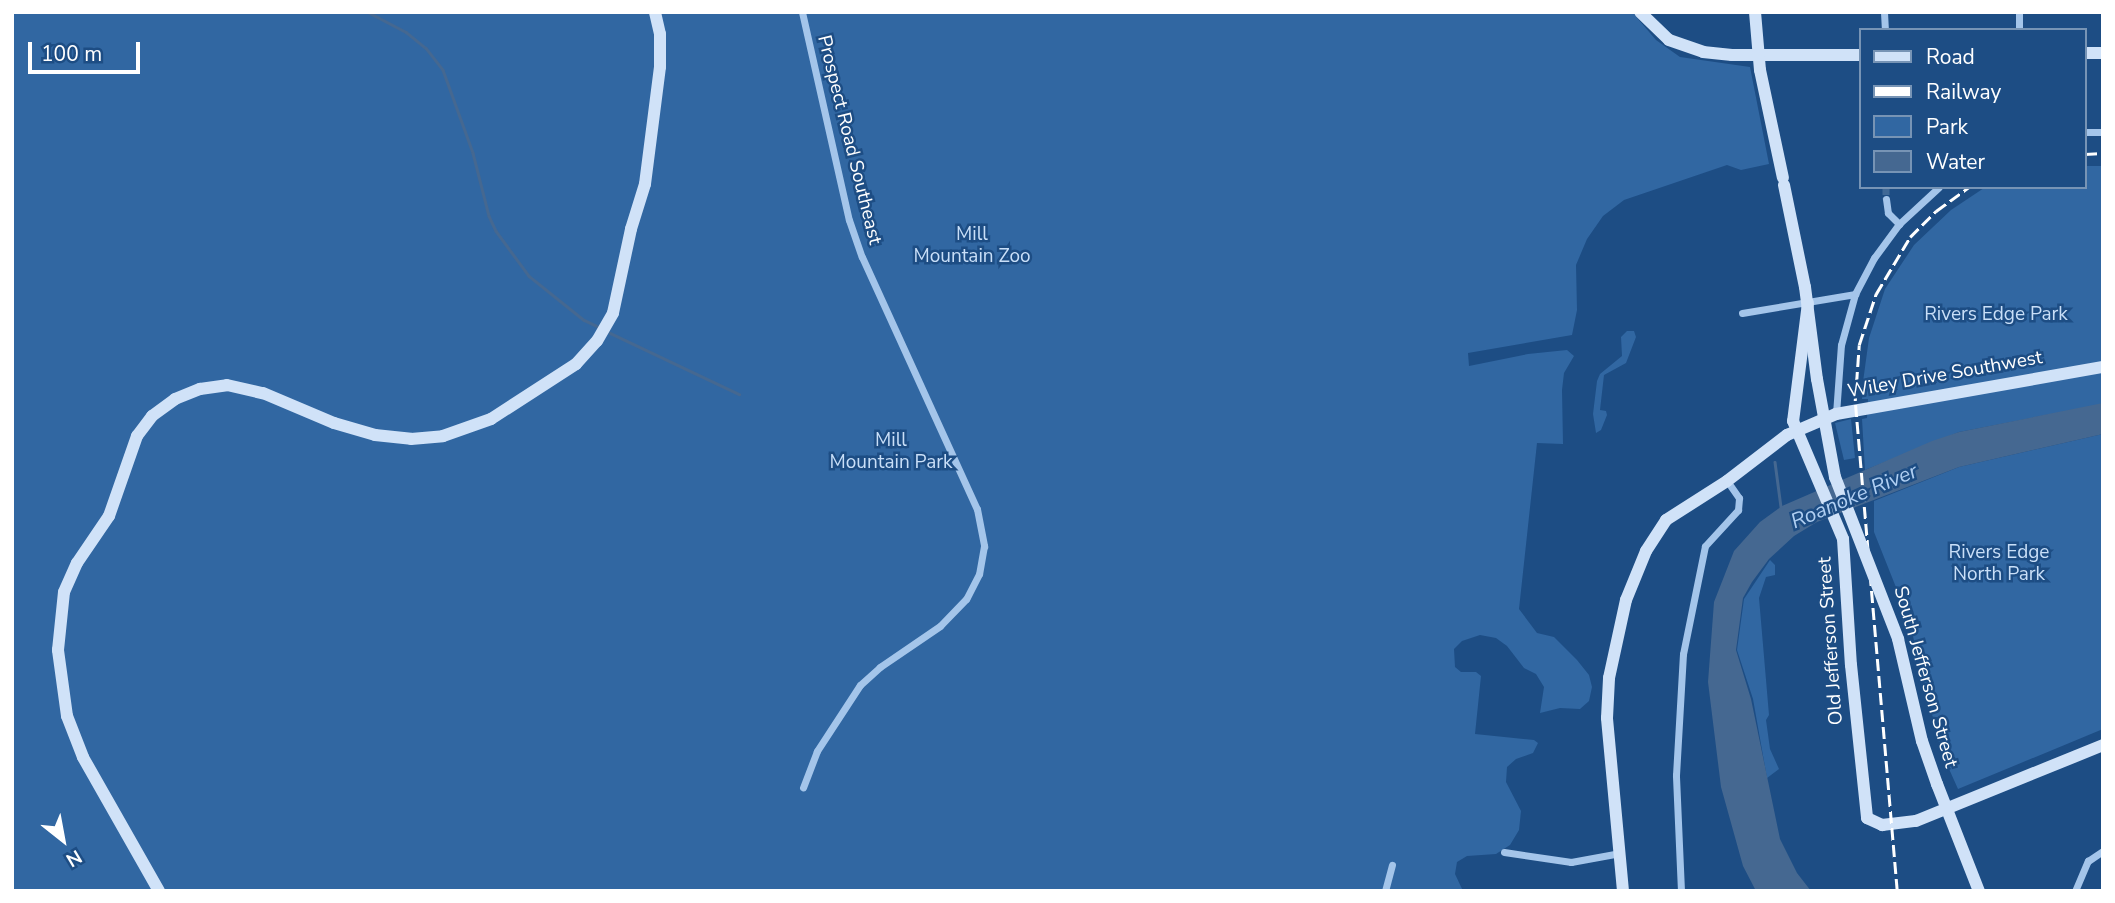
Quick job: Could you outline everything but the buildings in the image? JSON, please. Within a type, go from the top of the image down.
[{"type":"street","points":[[159,891],[83,757],[68,716],[58,650],[60,609],[68,580],[109,516],[137,436],[152,416],[175,399],[200,388],[227,385],[263,393],[334,423],[375,435],[411,439],[443,436],[491,419],[576,363],[597,341],[613,313],[631,229],[645,184],[660,67],[660,34],[655,12]]},
{"type":"street","name":"Prospect Road Southeast","points":[[802,12],[840,180],[862,257],[977,509],[983,533],[979,573],[966,599],[950,618],[860,685],[817,751],[803,787]]},
{"type":"street","points":[[1640,12],[1657,31],[1679,46],[1710,53],[1860,55]]},
{"type":"street","name":"South Jefferson Street","points":[[1755,12],[1759,55],[1808,303],[1816,379],[1835,477],[1894,628],[1922,741],[1979,891]]},
{"type":"street","points":[[1836,414],[1841,345],[1855,294],[1874,258],[1899,224],[1937,189]]},
{"type":"street","points":[[1886,199],[1888,213],[1899,224]]},
{"type":"street","points":[[1742,313],[1855,294]]},
{"type":"street","name":"Old Jefferson Street","points":[[1808,303],[1793,412],[1797,429],[1841,528],[1867,818],[1882,825],[1908,822],[1947,809]]},
{"type":"street","name":"Wiley Drive Southwest","points":[[1623,891],[1606,718],[1613,653],[1626,600],[1646,551],[1667,520],[1727,481],[1797,429],[1836,414],[2103,367]]},
{"type":"street","points":[[1681,891],[1676,775],[1683,654],[1704,546],[1738,510],[1738,498],[1727,481]]},
{"type":"street","points":[[1947,809],[2103,745]]},
{"type":"street","points":[[2075,891],[2088,861],[2103,851]]},
{"type":"street","points":[[1504,852],[1571,862],[1620,853]]},
{"type":"street","points":[[1385,891],[1392,865]]},
{"type":"green space","name":"Mill Mountain Park","points":[[12,12],[1632,12],[1656,40],[1680,57],[1750,67],[1769,164],[1741,170],[1727,165],[1624,200],[1603,216],[1587,239],[1576,265],[1577,310],[1572,335],[1468,353],[1469,366],[1528,354],[1567,350],[1574,356],[1564,373],[1563,444],[1537,443],[1519,609],[1537,633],[1554,637],[1577,660],[1589,675],[1592,687],[1589,701],[1580,709],[1560,708],[1540,713],[1544,687],[1536,674],[1524,668],[1507,646],[1496,638],[1480,635],[1462,641],[1454,649],[1455,667],[1461,672],[1476,672],[1481,676],[1475,734],[1534,740],[1538,743],[1533,753],[1516,759],[1507,767],[1506,782],[1521,811],[1519,830],[1510,845],[1496,854],[1467,856],[1457,862],[1455,874],[1463,891],[12,891]]},
{"type":"green space","name":"Rivers Edge Park","points":[[2087,166],[2103,166],[2103,404],[1959,432],[1865,470],[1862,419],[1867,418],[1868,399],[1862,399],[1862,389],[1869,338],[1885,289],[1914,245],[1951,210],[1982,189],[2087,189]]},
{"type":"green space","points":[[1627,331],[1634,331],[1636,337],[1626,363],[1604,375],[1600,410],[1606,411],[1607,415],[1601,430],[1596,433],[1593,414],[1597,381],[1600,374],[1622,356],[1621,337]]},
{"type":"green space","points":[[1851,419],[1855,458],[1844,460],[1835,423]]},
{"type":"green space","name":"Rivers Edge North Park","points":[[2103,434],[2103,729],[1958,789],[1941,751],[1909,620],[1874,532],[1874,501],[1959,467]]},
{"type":"green space","points":[[1770,560],[1775,565],[1775,575],[1766,577],[1759,598],[1769,715],[1766,720],[1770,749],[1779,769],[1767,778],[1753,699],[1737,650],[1744,599]]},
{"type":"water","name":"Roanoke River","points":[[2103,403],[2103,434],[1959,467],[1817,522],[1794,536],[1769,559],[1752,582],[1743,598],[1736,650],[1751,699],[1780,839],[1797,873],[1811,891],[1756,891],[1743,866],[1721,787],[1708,682],[1714,602],[1734,551],[1760,522],[1782,506],[1932,441],[1959,432]]},
{"type":"waterway","points":[[368,12],[406,32],[426,48],[443,70],[473,153],[489,216],[496,231],[529,276],[584,320],[599,327]]},
{"type":"waterway","points":[[610,333],[739,394]]},
{"type":"waterway","name":"Roanoke River","points":[[1775,462],[1781,507]]},
{"type":"tunnel","points":[[1886,189],[1886,199]]},
{"type":"railway","points":[[2087,154],[2103,153]]},
{"type":"railway","points":[[1897,891],[1855,401],[1859,345],[1876,294],[1910,237],[1936,211],[1966,189]]},
{"type":"park label","name":"Mill Mountain Zoo","points":[[972,246]]}]
